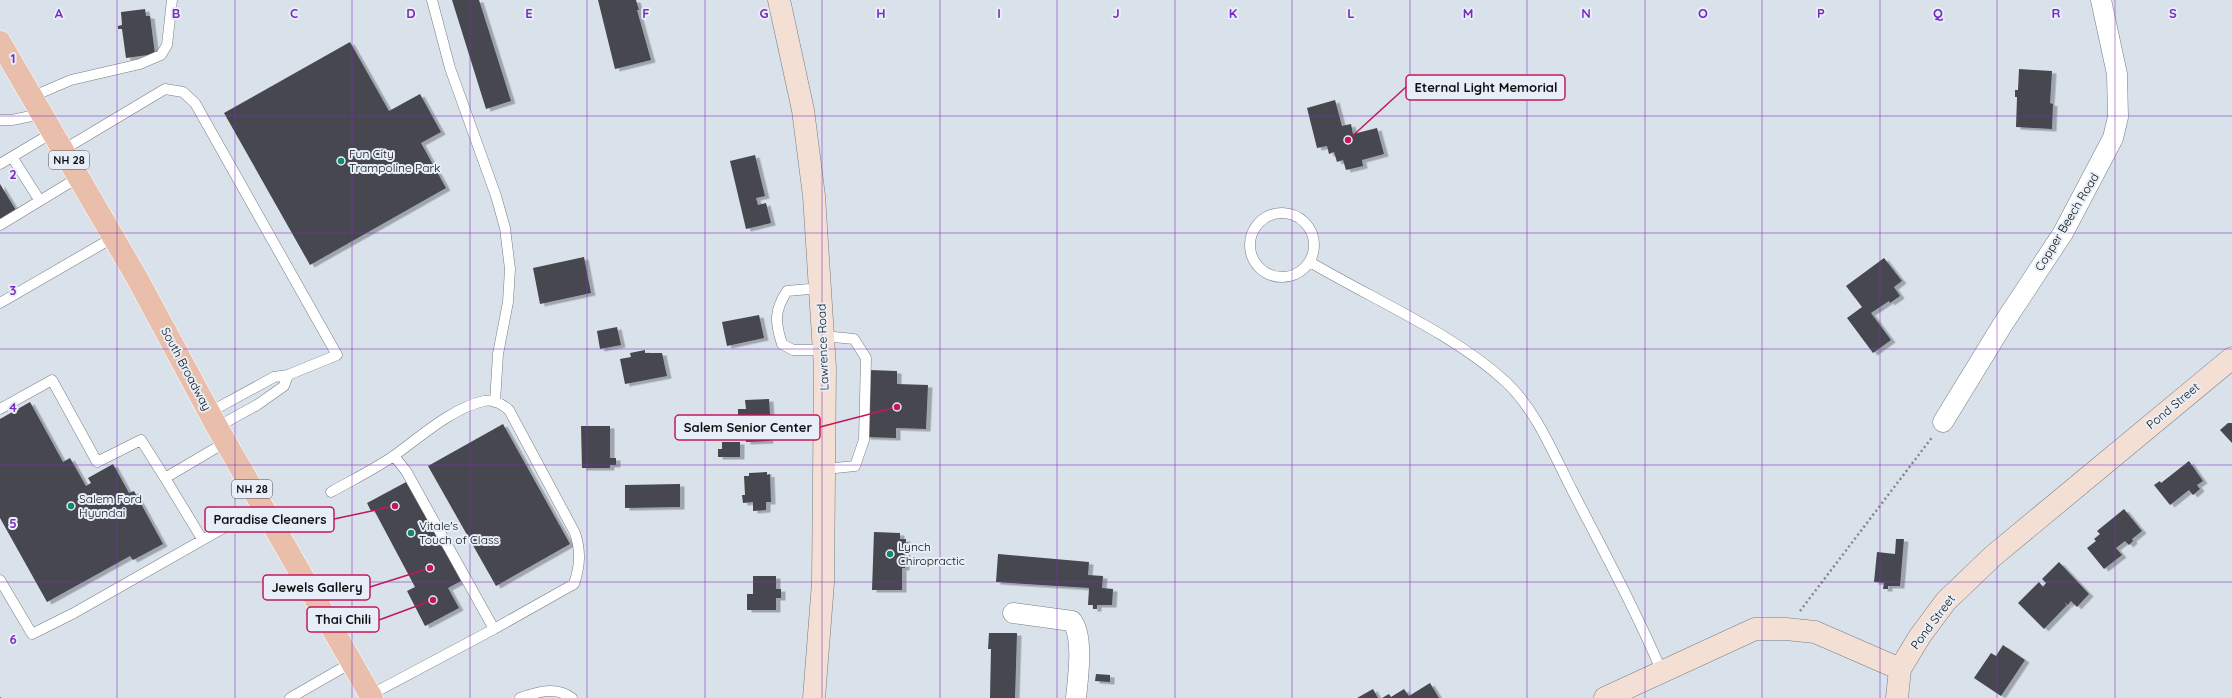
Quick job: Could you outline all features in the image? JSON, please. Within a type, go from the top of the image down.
[{"type":"main road","name":"South Broadway","points":[[0,42],[114,237],[262,506],[371,696]]},
{"type":"street","name":"Lawrence Road","points":[[780,0],[803,110],[814,196],[824,343],[825,469],[823,583],[814,698]]},
{"type":"street","name":"Copper Beech Road","points":[[1943,422],[2003,324],[2063,233],[2113,138],[2118,117],[2118,74],[2101,0]]},
{"type":"street","name":"Pond Street","points":[[1900,669],[1920,636],[1946,601],[1993,556],[2232,358]]},
{"type":"street","points":[[1013,614],[1072,621],[1077,628],[1079,672],[1076,698]]},
{"type":"street","points":[[1605,698],[1755,628],[1786,628],[1815,632],[1900,669],[1897,698]]},
{"type":"lane","points":[[0,120],[12,120],[72,80],[140,64],[161,55],[167,45],[172,0]]},
{"type":"lane","points":[[432,0],[450,68],[492,182],[505,228],[510,269],[508,302],[498,354],[495,402]]},
{"type":"lane","points":[[0,164],[12,157],[57,141],[165,89],[183,92],[195,104],[337,355],[288,375],[274,377],[218,427],[165,478]]},
{"type":"lane","points":[[12,157],[40,201]]},
{"type":"lane","points":[[0,225],[78,177]]},
{"type":"lane","points":[[1280,213],[1291,214],[1301,219],[1308,226],[1313,236],[1315,247],[1310,262],[1298,274],[1278,278],[1268,275],[1259,269],[1251,255],[1249,239],[1253,229],[1260,221],[1269,215],[1280,213]]},
{"type":"lane","points":[[0,303],[114,237]]},
{"type":"lane","points":[[1310,262],[1457,345],[1492,370],[1518,396],[1544,437],[1637,614],[1662,672]]},
{"type":"lane","points":[[821,288],[787,291],[778,305],[776,326],[782,344],[793,350],[824,343],[854,339],[866,358],[864,440],[855,466],[825,469]]},
{"type":"lane","points":[[218,427],[257,405],[284,386],[288,375]]},
{"type":"lane","points":[[0,409],[52,380],[97,462],[141,440],[202,539]]},
{"type":"lane","points":[[331,492],[394,456],[442,420],[475,404],[485,401],[495,402],[509,410],[575,533],[578,542],[580,566],[574,584],[371,696]]},
{"type":"lane","points":[[394,456],[406,471],[494,629]]},
{"type":"lane","points":[[0,580],[32,634],[74,613],[262,506]]},
{"type":"lane","points":[[290,698],[351,663]]},
{"type":"lane","points":[[520,698],[533,693],[552,690],[566,693],[572,698]]},
{"type":"path","points":[[1786,628],[1943,422]]},
{"type":"building","points":[[452,0],[479,0],[511,101],[486,109]]},
{"type":"building","points":[[598,0],[636,0],[639,10],[637,10],[651,60],[615,69]]},
{"type":"building","points":[[145,9],[146,16],[150,16],[155,54],[126,58],[122,29],[118,29],[118,26],[122,25],[121,12]]},
{"type":"building","name":"Fun City Trampoline Park","points":[[350,42],[389,111],[420,94],[441,132],[421,143],[446,188],[310,265],[224,113]]},
{"type":"building","points":[[2019,69],[2052,71],[2050,103],[2053,104],[2052,129],[2016,127],[2017,97],[2015,97],[2015,90],[2018,90]]},
{"type":"building","points":[[1335,100],[1342,126],[1351,124],[1353,134],[1377,128],[1384,154],[1362,160],[1363,166],[1346,170],[1343,160],[1337,162],[1334,152],[1329,154],[1327,146],[1317,148],[1307,108]]},
{"type":"building","points":[[755,155],[765,196],[756,198],[758,205],[766,203],[771,223],[746,229],[730,161]]},
{"type":"building","points":[[0,184],[17,212],[0,222]]},
{"type":"building","points":[[584,257],[591,293],[540,304],[533,268]]},
{"type":"building","points":[[1884,258],[1902,281],[1894,287],[1900,296],[1890,303],[1889,301],[1871,313],[1891,340],[1873,353],[1847,318],[1862,307],[1846,286]]},
{"type":"building","points":[[759,315],[764,338],[727,346],[722,322]]},
{"type":"building","points":[[617,327],[621,345],[600,349],[597,331]]},
{"type":"building","points":[[645,350],[645,353],[662,353],[667,376],[625,384],[620,359],[631,357],[630,353]]},
{"type":"building","points":[[869,370],[897,371],[897,384],[928,385],[926,429],[896,428],[896,438],[866,437]]},
{"type":"building","points":[[769,399],[771,430],[768,431],[769,441],[746,442],[745,420],[738,420],[738,409],[746,409],[745,400]]},
{"type":"building","name":"Salem Ford Hyundai","points":[[30,402],[63,462],[70,458],[86,486],[91,483],[88,478],[113,464],[129,493],[134,491],[163,544],[133,560],[130,556],[47,602],[0,518],[0,419]]},
{"type":"building","points":[[2228,423],[2232,423],[2232,443],[2220,430]]},
{"type":"building","points":[[503,424],[570,544],[496,586],[428,466]]},
{"type":"building","points":[[581,426],[610,426],[610,458],[616,458],[616,465],[610,465],[610,468],[582,468]]},
{"type":"building","points":[[722,442],[740,442],[740,457],[718,457],[718,449],[722,449]]},
{"type":"building","points":[[2189,461],[2203,481],[2197,485],[2200,489],[2193,495],[2189,490],[2170,505],[2154,485],[2160,481],[2161,483]]},
{"type":"building","points":[[767,472],[767,475],[770,474],[771,502],[766,502],[766,510],[753,511],[753,502],[743,503],[742,495],[745,495],[744,476],[749,476],[749,473]]},
{"type":"building","points":[[408,481],[461,581],[448,588],[459,608],[425,626],[407,591],[415,587],[374,510],[371,511],[367,503]]},
{"type":"building","points":[[680,484],[680,507],[625,508],[625,485]]},
{"type":"building","points":[[2124,509],[2142,531],[2132,539],[2133,541],[2129,545],[2125,541],[2116,548],[2122,555],[2104,569],[2087,548],[2096,541],[2094,539],[2100,534],[2097,531]]},
{"type":"building","name":"Lynch Chiropractic","points":[[874,532],[900,533],[900,539],[906,539],[905,568],[902,568],[902,590],[872,590]]},
{"type":"building","points":[[1896,539],[1904,539],[1900,586],[1888,586],[1888,589],[1883,589],[1884,583],[1874,582],[1877,552],[1895,554]]},
{"type":"building","points":[[998,554],[1089,562],[1088,575],[1103,576],[1102,588],[1113,589],[1112,605],[1097,605],[1097,609],[1093,609],[1093,605],[1088,605],[1089,588],[996,582]]},
{"type":"building","points":[[2059,562],[2089,594],[2077,607],[2071,601],[2068,605],[2064,602],[2067,605],[2044,629],[2018,603],[2039,582],[2043,587],[2046,583],[2042,579]]},
{"type":"building","points":[[753,576],[776,576],[776,589],[781,589],[781,598],[776,598],[776,610],[747,610],[747,594],[753,594]]},
{"type":"building","points":[[989,633],[1017,633],[1015,698],[990,698],[991,649],[988,649]]},
{"type":"building","points":[[2003,645],[2025,660],[2001,696],[1974,678],[1991,653],[1996,656]]},
{"type":"building","points":[[1096,674],[1110,675],[1110,682],[1095,681]]},
{"type":"building","points":[[1430,683],[1439,698],[1382,698],[1389,694],[1391,697],[1404,689],[1409,696]]},
{"type":"building","points":[[1373,689],[1378,698],[1357,698]]},
{"type":"place","name":"Eternal Light Memorial","points":[[1348,140]]},
{"type":"place","name":"Fun City Trampoline Park","points":[[341,161]]},
{"type":"place","name":"Salem Senior Center","points":[[897,407]]},
{"type":"place","name":"Salem Ford Hyundai","points":[[71,506]]},
{"type":"place","name":"Paradise Cleaners","points":[[395,506]]},
{"type":"place","name":"Vitale's Touch of Class","points":[[411,533]]},
{"type":"place","name":"Lynch Chiropractic","points":[[890,554]]},
{"type":"place","name":"Jewels Gallery","points":[[430,568]]},
{"type":"place","name":"Thai Chili","points":[[433,600]]}]
